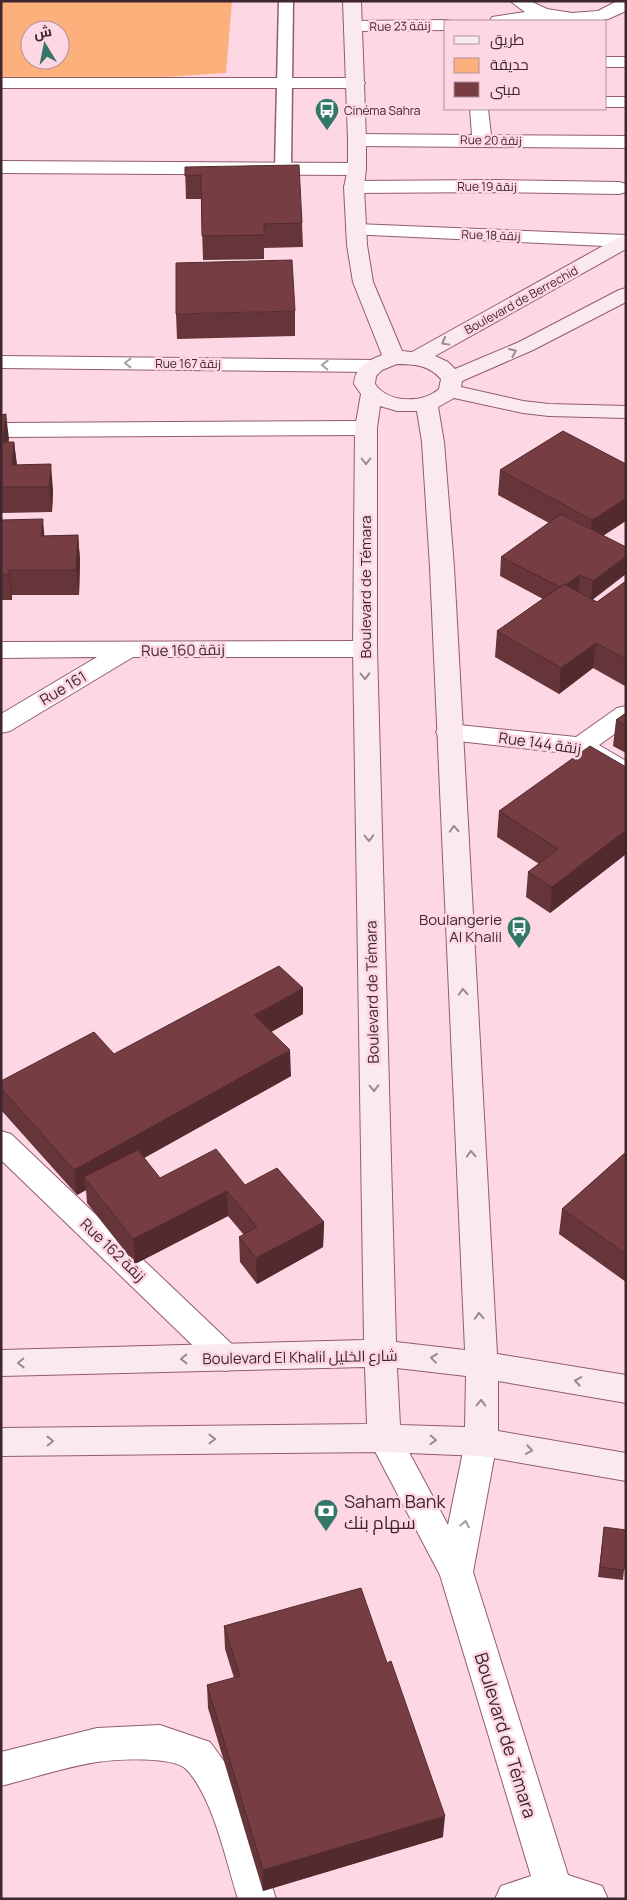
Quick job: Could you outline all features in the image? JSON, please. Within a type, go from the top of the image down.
[{"type":"street","points":[[352,1],[355,26],[357,140],[356,230],[363,282],[394,358]]},
{"type":"street","points":[[518,1],[529,9],[547,15],[626,19]]},
{"type":"street","points":[[594,16],[614,11],[626,3]]},
{"type":"street","points":[[506,20],[547,15]]},
{"type":"street","name":"Rue 23 زنقة","points":[[355,26],[444,25]]},
{"type":"street","points":[[607,62],[626,62]]},
{"type":"street","points":[[1,83],[356,83]]},
{"type":"street","points":[[607,102],[626,102]]},
{"type":"street","points":[[480,110],[482,140]]},
{"type":"street","name":"Rue 20 زنقة","points":[[357,140],[626,142]]},
{"type":"street","name":"Rue 19 زنقة","points":[[1,167],[283,169],[356,178],[499,186],[619,188]]},
{"type":"street","name":"Rue 18 زنقة","points":[[356,230],[626,241]]},
{"type":"street","name":"Boulevard de Berrechid","points":[[416,358],[626,241]]},
{"type":"street","points":[[371,395],[387,403],[400,406],[442,391],[626,294]]},
{"type":"street","points":[[374,366],[394,358],[416,358],[440,365],[442,391]]},
{"type":"street","name":"Rue 167 زنقة","points":[[1,362],[374,366]]},
{"type":"street","name":"Boulevard de Témara","points":[[374,366],[364,378],[365,385],[371,395],[366,428],[365,649],[380,1353],[384,1438],[456,1572],[555,1894]]},
{"type":"street","points":[[442,391],[523,407],[549,410],[626,412]]},
{"type":"street","name":"Boulevard de Témara","points":[[442,391],[433,442],[482,1365],[481,1442],[456,1572]]},
{"type":"street","points":[[1,430],[366,428]]},
{"type":"street","name":"Rue 160 زنقة","points":[[1,650],[365,649]]},
{"type":"street","name":"Rue 161","points":[[1,725],[126,651]]},
{"type":"street","points":[[581,746],[626,714]]},
{"type":"street","name":"Rue 144 زنقة","points":[[449,732],[581,746],[626,772]]},
{"type":"street","name":"Rue 162 زنقة","points":[[1,1142],[226,1358]]},
{"type":"street","name":"Boulevard El Khalil شارع الخليل","points":[[1,1363],[380,1353],[482,1365],[626,1389]]},
{"type":"street","points":[[1,1442],[384,1438],[481,1442],[626,1467]]},
{"type":"street","points":[[1,1769],[97,1745],[160,1742],[197,1754],[213,1776],[232,1820],[257,1899]]},
{"type":"street","points":[[514,1899],[555,1894],[589,1899]]},
{"type":"lane","points":[[283,169],[286,1]]},
{"type":"green space","points":[[1,1],[232,1],[226,73],[1,88]]},
{"type":"building","points":[[299,165],[302,223],[264,224],[264,235],[202,236],[201,175],[185,176],[185,167]]},
{"type":"building","points":[[292,260],[295,311],[176,314],[176,263]]},
{"type":"building","points":[[6,414],[3,442],[14,442],[12,465],[51,464],[49,487],[1,487],[1,415]]},
{"type":"building","points":[[563,431],[626,464],[626,498],[592,520],[500,470]]},
{"type":"building","points":[[561,514],[626,547],[626,556],[593,581],[580,575],[560,587],[501,557]]},
{"type":"building","points":[[43,519],[41,536],[78,535],[76,570],[9,570],[9,574],[1,575],[1,520]]},
{"type":"building","points":[[626,581],[626,659],[596,643],[561,668],[497,631],[564,584],[597,602]]},
{"type":"building","points":[[626,713],[626,726],[616,720]]},
{"type":"building","points":[[590,746],[626,767],[626,830],[552,887],[528,872],[558,849],[499,811]]},
{"type":"building","points":[[279,966],[303,988],[254,1015],[290,1050],[74,1170],[1,1088],[1,1081],[94,1032],[114,1054]]},
{"type":"building","points":[[216,1149],[245,1185],[277,1168],[324,1222],[256,1258],[239,1237],[257,1227],[227,1191],[133,1239],[84,1177],[138,1150],[160,1178]]},
{"type":"building","points":[[626,1152],[626,1254],[562,1209]]},
{"type":"building","points":[[604,1527],[626,1530],[624,1570],[600,1567]]},
{"type":"building","points":[[361,1588],[387,1663],[391,1661],[445,1816],[263,1870],[207,1685],[240,1676],[224,1626]]},
{"type":"place","name":"Cinéma Sahra","points":[[327,131]]},
{"type":"place","name":"Boulangerie Al Khalil","points":[[519,949]]},
{"type":"place","name":"Saham Bank سهام بنك","points":[[326,1532]]}]
